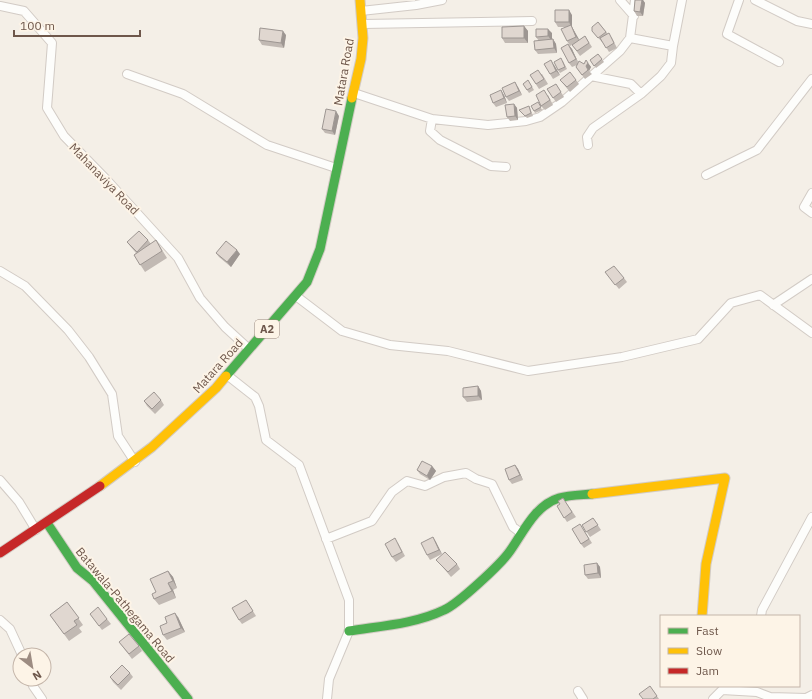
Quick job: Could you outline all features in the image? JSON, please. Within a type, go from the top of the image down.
[{"type":"main road","name":"Matara Road","points":[[0,553],[47,523],[135,462],[205,399],[307,282],[315,266],[361,59],[363,24],[360,0]]},
{"type":"main road","points":[[349,631],[414,620],[445,610],[461,599],[510,552],[521,533],[543,507],[558,498],[725,478],[705,565],[701,600],[702,615]]},
{"type":"main road","name":"Batawala-Pathegama Road","points":[[47,523],[77,568],[93,581],[188,699]]},
{"type":"street","points":[[361,11],[416,6],[442,0]]},
{"type":"street","points":[[620,0],[634,16]]},
{"type":"street","points":[[354,93],[432,119],[488,125],[526,121],[540,116],[562,102],[620,51],[630,38],[636,0]]},
{"type":"street","points":[[588,145],[587,137],[593,128],[641,94],[661,76],[671,63],[682,0]]},
{"type":"street","points":[[739,0],[727,34],[779,62]]},
{"type":"street","points":[[755,0],[797,21],[812,24]]},
{"type":"street","name":"Mahanaviya Road","points":[[0,6],[24,10],[52,43],[47,108],[64,136],[106,179],[178,258],[200,298],[225,327],[250,349]]},
{"type":"street","points":[[363,24],[532,21]]},
{"type":"street","points":[[630,38],[673,46]]},
{"type":"street","points":[[127,74],[183,94],[267,145],[336,168]]},
{"type":"street","points":[[591,76],[631,84],[641,94]]},
{"type":"street","points":[[706,175],[757,150],[812,79]]},
{"type":"street","points":[[432,119],[430,131],[440,140],[491,166],[506,167]]},
{"type":"street","points":[[812,193],[804,206],[812,213]]},
{"type":"street","points":[[0,271],[25,286],[68,330],[89,357],[112,394],[118,436],[135,462]]},
{"type":"street","points":[[773,305],[812,280]]},
{"type":"street","points":[[296,296],[342,331],[390,345],[448,351],[528,371],[622,357],[698,339],[731,304],[760,296],[812,333]]},
{"type":"street","points":[[227,375],[255,397],[259,406],[266,440],[299,465],[349,600],[349,631],[328,679],[327,699]]},
{"type":"street","points":[[326,539],[372,521],[392,492],[407,481],[425,486],[444,477],[466,473],[476,479],[492,484],[513,527],[521,533]]},
{"type":"street","points":[[0,480],[19,502],[36,530]]},
{"type":"street","points":[[761,615],[762,610],[812,517]]},
{"type":"street","points":[[0,620],[10,629],[18,647]]},
{"type":"street","points":[[34,687],[42,699]]},
{"type":"street","points":[[713,699],[721,688],[757,689],[770,697],[806,698],[812,695]]},
{"type":"street","points":[[578,691],[583,699]]},
{"type":"building","points":[[635,0],[642,0],[640,12],[634,11]]},
{"type":"building","points":[[555,10],[569,10],[569,22],[555,22]]},
{"type":"building","points":[[598,22],[606,32],[598,38],[592,31],[592,27]]},
{"type":"building","points":[[571,25],[576,37],[567,41],[561,29]]},
{"type":"building","points":[[524,26],[524,38],[502,38],[502,27]]},
{"type":"building","points":[[260,28],[283,31],[281,43],[259,40]]},
{"type":"building","points":[[536,29],[548,29],[548,36],[536,37]]},
{"type":"building","points":[[609,33],[614,43],[606,48],[600,38]]},
{"type":"building","points":[[585,36],[589,43],[577,51],[572,45]]},
{"type":"building","points":[[553,39],[554,48],[535,50],[534,41]]},
{"type":"building","points":[[568,44],[576,59],[569,63],[561,48]]},
{"type":"building","points":[[598,54],[602,59],[594,66],[590,60]]},
{"type":"building","points":[[561,58],[565,67],[558,70],[554,62]]},
{"type":"building","points":[[551,60],[556,71],[550,74],[544,64]]},
{"type":"building","points":[[586,60],[588,63],[586,66],[588,70],[582,75],[576,67],[579,61],[584,64]]},
{"type":"building","points":[[538,70],[544,79],[536,84],[530,75]]},
{"type":"building","points":[[570,72],[576,80],[567,87],[560,80]]},
{"type":"building","points":[[528,80],[532,87],[527,90],[523,84]]},
{"type":"building","points":[[515,82],[519,91],[506,97],[502,88]]},
{"type":"building","points":[[556,84],[561,92],[553,98],[547,89]]},
{"type":"building","points":[[501,90],[504,98],[493,103],[490,95]]},
{"type":"building","points":[[544,90],[550,100],[541,106],[536,95]]},
{"type":"building","points":[[538,102],[541,107],[534,111],[531,106]]},
{"type":"building","points":[[514,104],[515,116],[507,117],[505,105]]},
{"type":"building","points":[[529,106],[531,113],[525,116],[519,110]]},
{"type":"building","points":[[326,109],[336,111],[332,131],[322,129]]},
{"type":"building","points":[[139,231],[148,240],[137,252],[127,242]]},
{"type":"building","points":[[156,240],[162,251],[140,265],[134,255]]},
{"type":"building","points":[[226,241],[237,250],[227,262],[216,253]]},
{"type":"building","points":[[614,266],[624,278],[615,285],[605,272]]},
{"type":"building","points":[[478,386],[478,396],[463,397],[463,388]]},
{"type":"building","points":[[154,392],[161,400],[152,409],[144,401]]},
{"type":"building","points":[[422,461],[432,466],[427,476],[417,470]]},
{"type":"building","points":[[515,465],[520,475],[509,480],[505,469]]},
{"type":"building","points":[[563,498],[572,512],[564,518],[557,506],[560,504],[558,501]]},
{"type":"building","points":[[593,518],[598,525],[586,532],[582,525]]},
{"type":"building","points":[[580,524],[589,539],[581,544],[572,529]]},
{"type":"building","points":[[433,537],[439,550],[427,555],[421,543]]},
{"type":"building","points":[[395,538],[402,552],[392,557],[385,544]]},
{"type":"building","points":[[445,552],[457,564],[448,572],[436,560]]},
{"type":"building","points":[[597,563],[598,573],[585,575],[584,565]]},
{"type":"building","points":[[168,571],[173,581],[168,583],[172,591],[154,599],[152,594],[156,592],[150,579]]},
{"type":"building","points":[[246,600],[253,611],[239,620],[232,608]]},
{"type":"building","points":[[67,602],[79,618],[74,621],[77,625],[64,634],[50,615]]},
{"type":"building","points":[[98,607],[107,619],[99,626],[90,614]]},
{"type":"building","points":[[175,613],[181,628],[163,635],[160,626],[167,623],[165,617]]},
{"type":"building","points":[[129,634],[139,646],[129,654],[119,642]]},
{"type":"building","points":[[122,665],[130,673],[118,685],[110,677]]},
{"type":"building","points":[[650,686],[657,696],[653,699],[643,699],[639,694]]},
{"type":"traffic: fast","points":[[226,376],[307,282],[320,249],[352,98]]},
{"type":"traffic: fast","points":[[349,631],[409,621],[433,615],[444,610],[469,592],[498,565],[510,551],[530,520],[543,507],[559,498],[592,494]]},
{"type":"traffic: fast","points":[[47,523],[77,568],[93,581],[188,699]]},
{"type":"traffic: slow","points":[[352,98],[361,59],[363,38],[360,0]]},
{"type":"traffic: slow","points":[[100,486],[152,447],[216,388],[226,376]]},
{"type":"traffic: slow","points":[[592,494],[725,478],[706,564],[702,615]]},
{"type":"traffic: jam","points":[[0,553],[100,486]]}]
